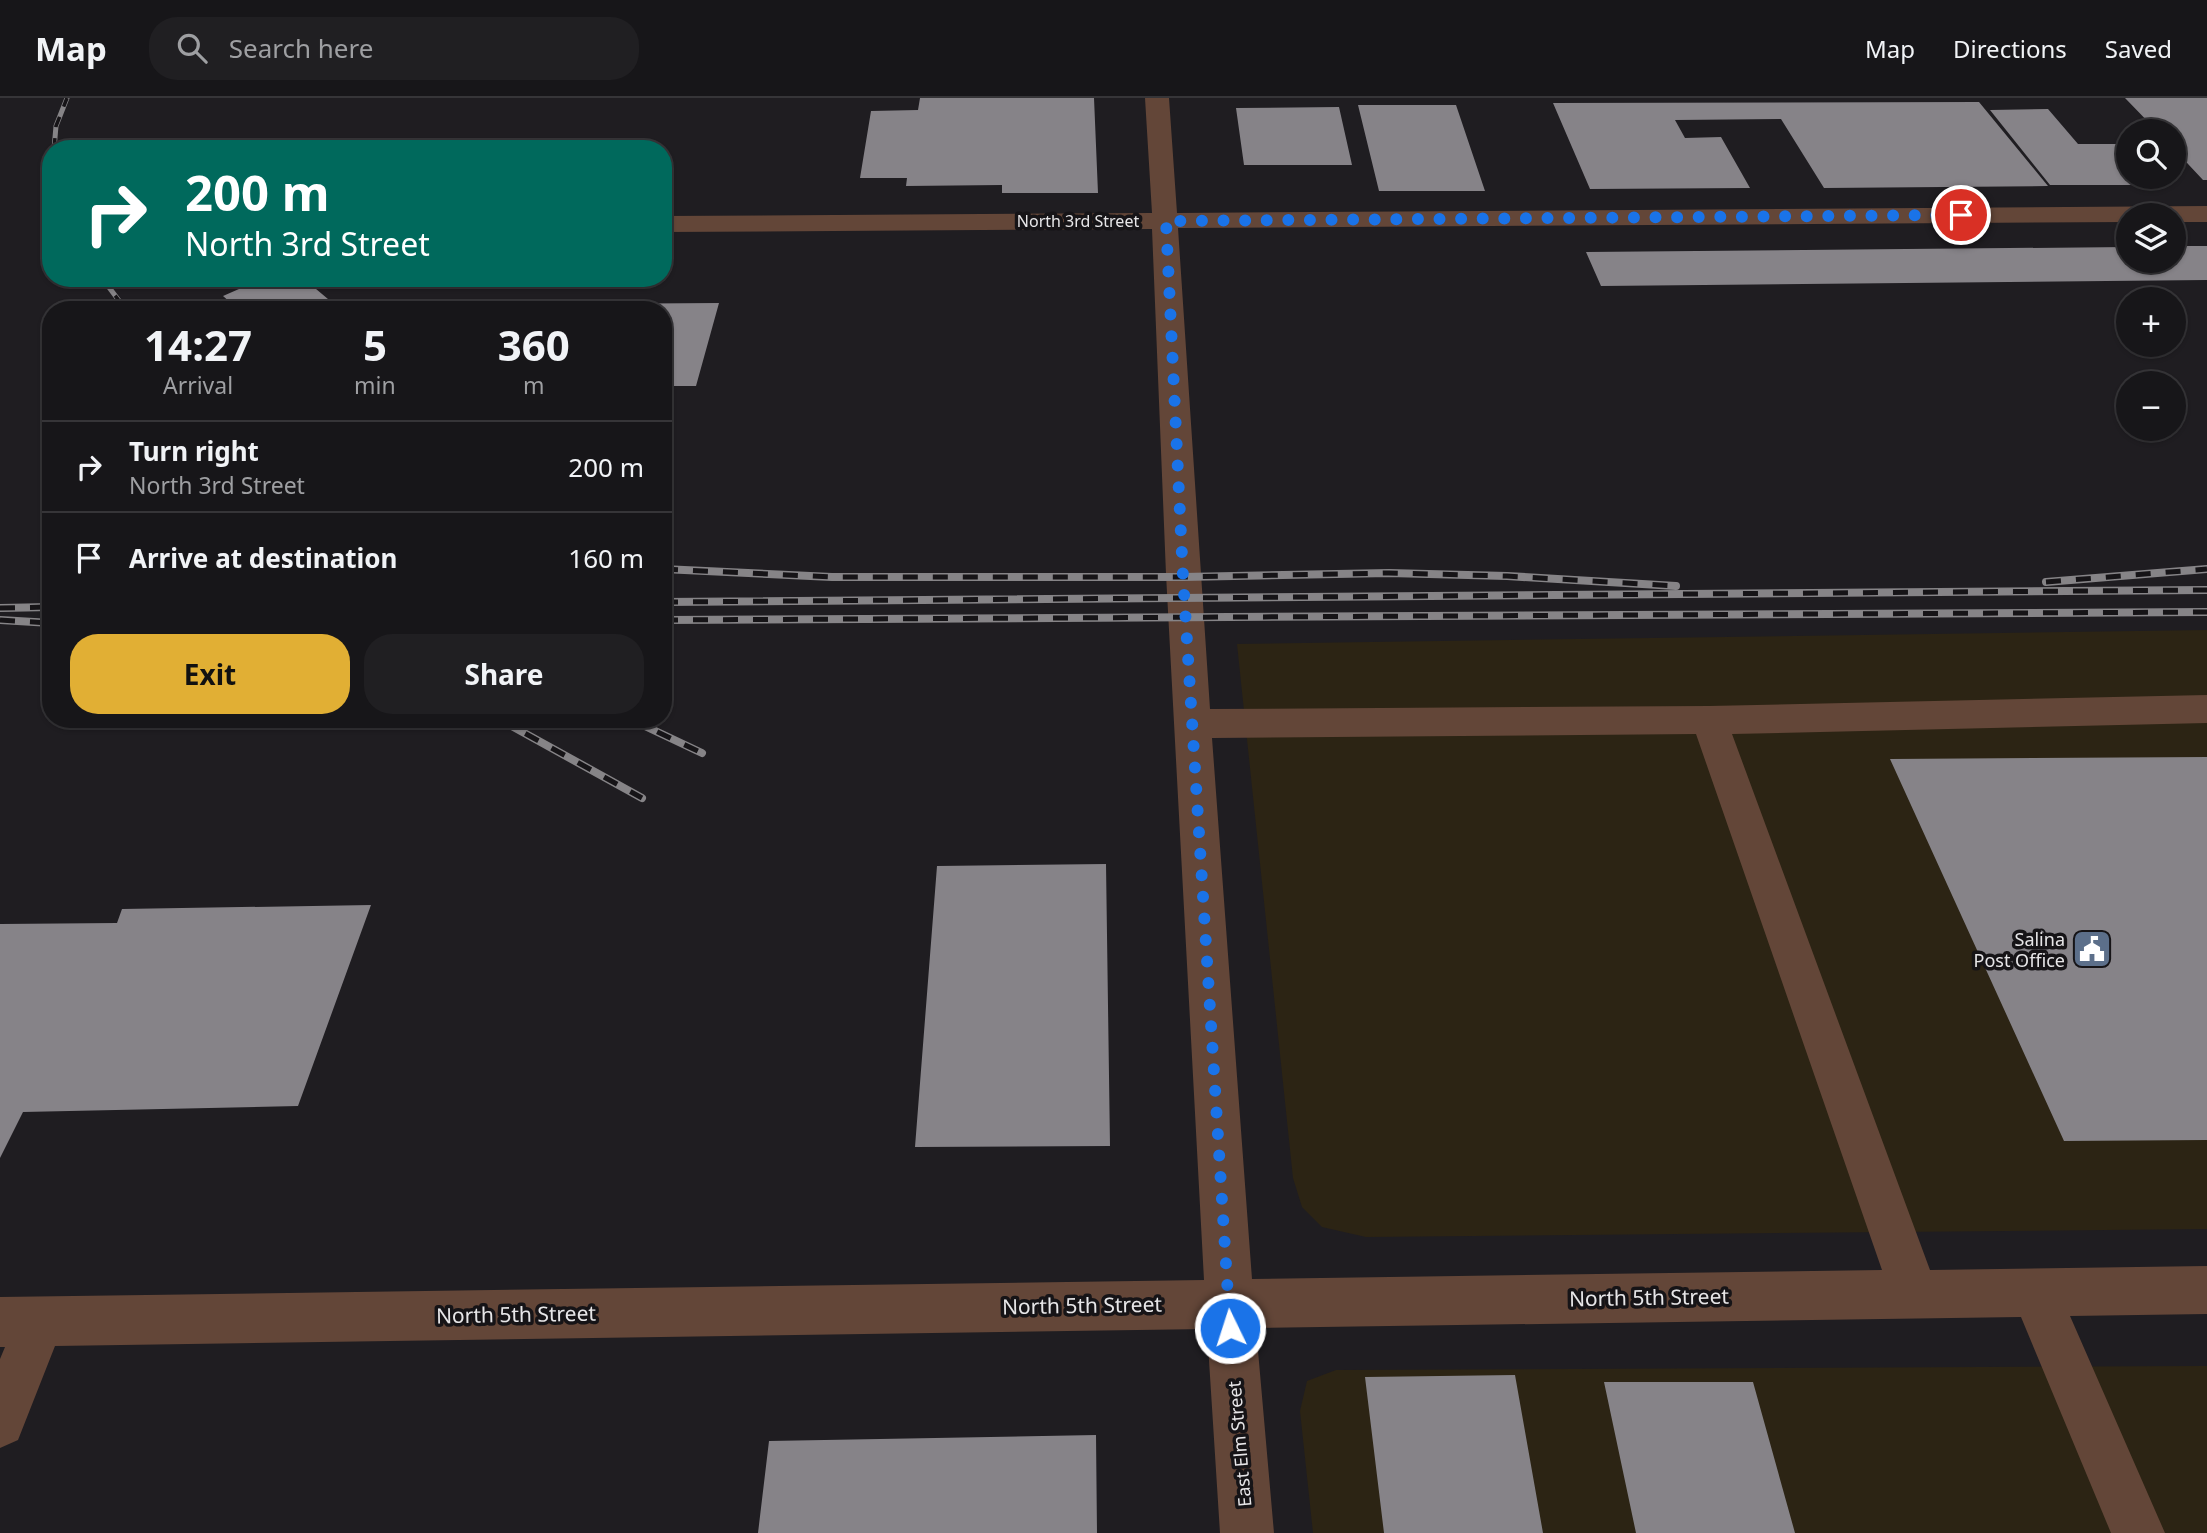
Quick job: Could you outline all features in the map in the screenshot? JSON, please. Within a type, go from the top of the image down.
[{"type":"street","name":"East Elm Street","points":[[1157,98],[1228,1302],[1247,1533]]},
{"type":"street","name":"North 3rd Street","points":[[672,224],[2207,214]]},
{"type":"street","points":[[1193,724],[1709,720],[2207,709]]},
{"type":"street","points":[[1709,720],[1914,1293]]},
{"type":"street","name":"North 5th Street","points":[[20,1322],[1228,1302],[2207,1290]]},
{"type":"street","points":[[2035,1292],[2138,1533]]},
{"type":"street","points":[[0,1422],[20,1322]]},
{"type":"shaded area","points":[[2207,630],[2207,1229],[1366,1237],[1322,1227],[1302,1207],[1293,1178],[1237,644]]},
{"type":"shaded area","points":[[2207,1366],[2207,1533],[1313,1533],[1300,1411],[1307,1381],[1336,1370]]},
{"type":"building","points":[[920,98],[1094,98],[1098,193],[1002,193],[1002,185],[906,186],[907,178],[860,178],[871,111],[918,110]]},
{"type":"building","points":[[2125,98],[2207,98],[2207,180],[2203,180],[2186,162],[2186,119],[2145,119]]},
{"type":"building","points":[[1979,102],[2048,186],[1824,188],[1781,119],[1675,120],[1685,138],[1721,137],[1750,188],[1590,189],[1553,103]]},
{"type":"building","points":[[1358,105],[1456,105],[1485,191],[1379,191]]},
{"type":"building","points":[[1339,107],[1352,165],[1244,165],[1236,108]]},
{"type":"building","points":[[2048,109],[2078,144],[2116,144],[2116,185],[2050,185],[1990,110]]},
{"type":"building","points":[[2186,246],[2207,246],[2207,280],[1601,286],[1586,252],[2116,247],[2116,273],[2186,273]]},
{"type":"building","points":[[244,287],[314,287],[330,301],[229,301],[223,296]]},
{"type":"building","points":[[672,303],[719,303],[696,386],[672,386]]},
{"type":"building","name":"Salina Post Office","points":[[2207,757],[2207,1140],[2064,1141],[1890,759]]},
{"type":"building","points":[[1106,864],[1110,1146],[915,1147],[937,866]]},
{"type":"building","points":[[371,905],[298,1106],[23,1112],[0,1158],[0,924],[117,923],[122,909]]},
{"type":"building","points":[[1515,1375],[1543,1533],[1384,1533],[1365,1377]]},
{"type":"building","points":[[1604,1382],[1753,1382],[1795,1533],[1636,1533]]},
{"type":"building","points":[[1096,1435],[1097,1533],[758,1533],[769,1441]]},
{"type":"railway","points":[[55,140],[56,126],[67,98]]},
{"type":"railway","points":[[109,287],[119,301]]},
{"type":"railway","points":[[672,569],[832,577],[1183,577],[1389,573],[1507,576],[1676,586]]},
{"type":"railway","points":[[2046,582],[2207,569]]},
{"type":"railway","points":[[672,602],[2207,590]]},
{"type":"railway","points":[[0,608],[42,607]]},
{"type":"railway","points":[[672,620],[2207,612]]},
{"type":"railway","points":[[0,620],[42,622]]},
{"type":"railway","points":[[515,728],[642,798]]},
{"type":"railway","points":[[649,728],[702,753]]},
{"type":"place","name":"Salina Post Office","points":[[2092,949]]},
{"type":"route","points":[[1230,1328],[1183,577],[1166,221],[1961,215]]}]
